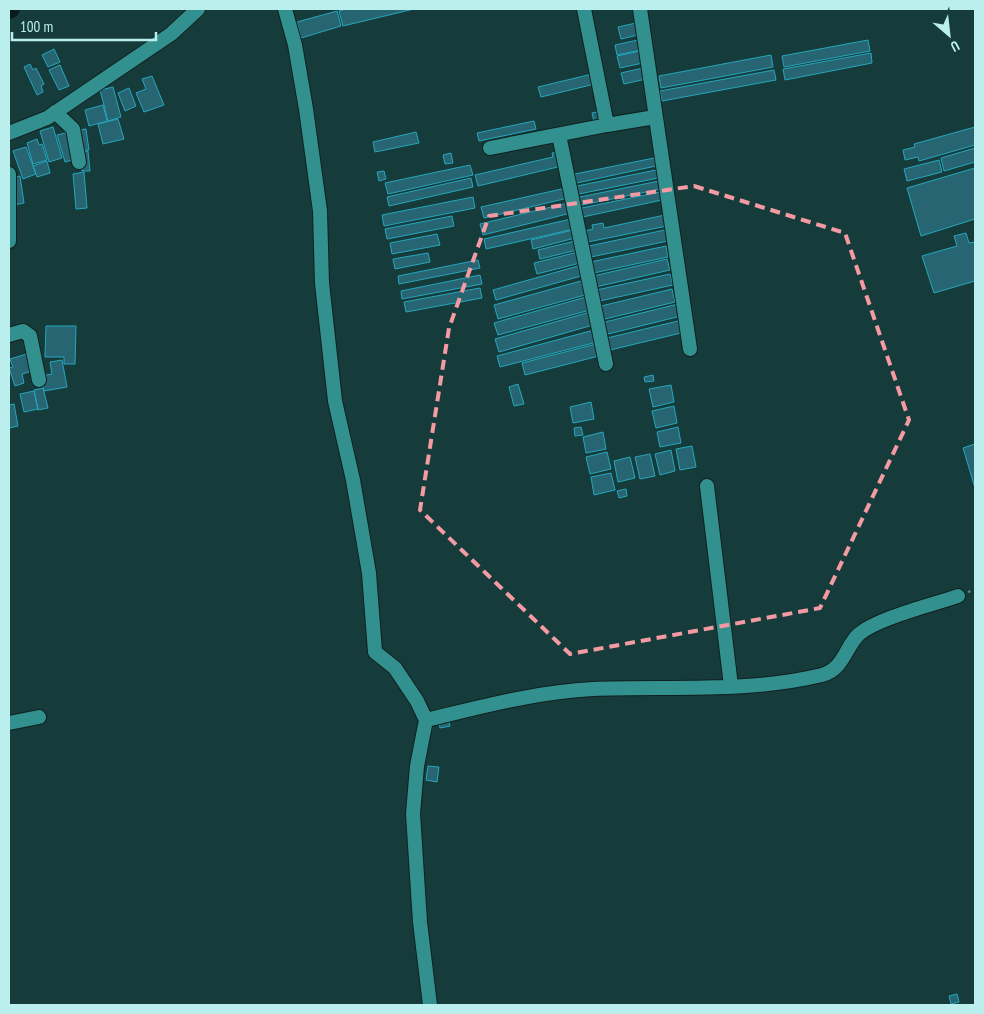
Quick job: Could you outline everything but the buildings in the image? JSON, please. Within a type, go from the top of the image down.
[{"type":"street","points":[[9,133],[38,122],[55,112],[171,34],[198,9]]},
{"type":"street","points":[[285,9],[300,68],[310,136],[320,211],[322,284],[335,401],[352,472],[369,572],[375,652],[395,668],[417,701],[426,720],[417,766],[413,814],[420,922],[430,1005]]},
{"type":"street","points":[[584,9],[607,125]]},
{"type":"street","points":[[640,9],[690,349]]},
{"type":"street","points":[[55,112],[73,129],[79,162]]},
{"type":"street","points":[[490,148],[655,117]]},
{"type":"street","points":[[559,135],[606,364]]},
{"type":"street","points":[[9,174],[9,242]]},
{"type":"street","points":[[9,335],[23,331],[30,336],[39,380]]},
{"type":"street","points":[[707,486],[731,686]]},
{"type":"street","points":[[426,720],[526,696],[592,689],[676,690],[731,686],[789,680],[828,673],[839,665],[851,643],[865,630],[958,596]]},
{"type":"street","points":[[9,723],[38,716]]},
{"type":"highlighted area","points":[[694,186],[845,233],[909,420],[820,608],[570,654],[420,510],[449,328],[489,216]]}]
